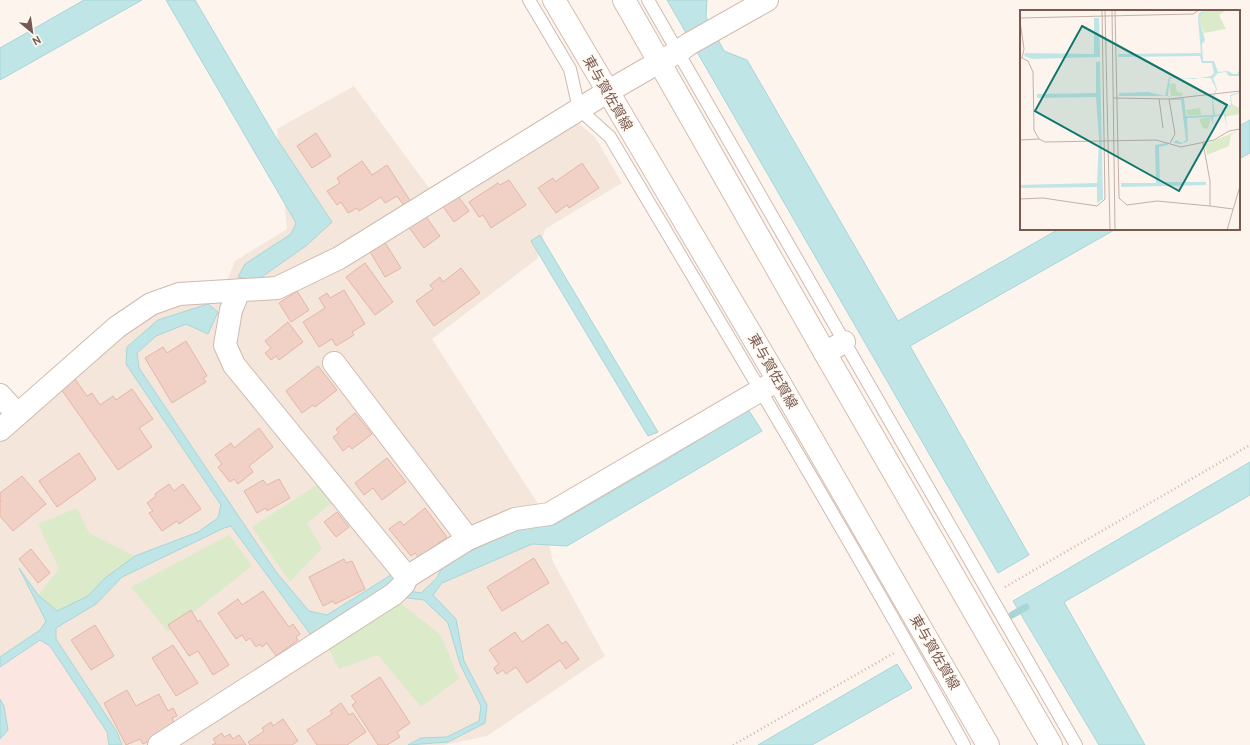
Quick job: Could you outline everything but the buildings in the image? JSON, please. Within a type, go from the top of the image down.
[{"type":"street","name":"東与賀佐賀線","points":[[554,0],[607,92],[769,385],[988,745]]},
{"type":"street","points":[[624,0],[1051,745]]},
{"type":"street","points":[[0,430],[117,327],[151,304],[179,294],[277,288],[339,258],[607,92],[768,0]]},
{"type":"street","points":[[239,291],[232,310],[225,345],[234,365],[402,585]]},
{"type":"street","points":[[825,353],[844,342]]},
{"type":"street","points":[[334,362],[468,539]]},
{"type":"street","points":[[159,745],[402,585],[468,539],[515,519],[549,514],[769,385]]},
{"type":"street","points":[[0,395],[17,414]]},
{"type":"lane","points":[[529,0],[570,69],[579,109],[610,138],[769,385],[964,745]]},
{"type":"lane","points":[[648,0],[684,48],[844,342],[1076,745]]},
{"type":"path","points":[[990,596],[1250,445]]},
{"type":"path","points":[[733,745],[908,644]]},
{"type":"shaded area","points":[[354,86],[429,188],[561,109],[595,137],[622,183],[545,229],[537,259],[432,339],[540,507],[553,562],[605,656],[487,736],[444,745],[115,745],[0,664],[0,384],[16,404],[122,309],[165,289],[227,281],[235,261],[287,229],[277,129]]},
{"type":"shaded area","points":[[45,636],[112,731],[115,745],[0,745],[0,664]]},
{"type":"green space","points":[[318,484],[332,503],[307,523],[322,548],[290,582],[252,527]]},
{"type":"green space","points":[[77,508],[89,533],[135,556],[105,578],[88,596],[57,611],[38,595],[59,569],[38,524]]},
{"type":"green space","points":[[229,535],[252,566],[168,632],[131,587]]},
{"type":"green space","points":[[400,603],[441,635],[459,679],[421,707],[378,655],[339,669],[327,646]]},
{"type":"water","points":[[84,0],[142,0],[0,80],[0,48]]},
{"type":"water","points":[[166,0],[195,0],[275,136],[332,222],[307,245],[256,281],[238,277],[245,264],[291,234],[296,223]]},
{"type":"water","points":[[667,0],[707,0],[706,17],[724,51],[747,60],[898,321],[1057,230],[1114,230],[910,346],[1029,555],[998,573]]},
{"type":"water","points":[[1250,120],[1250,153],[1240,158],[1240,125]]},
{"type":"water","points":[[540,235],[658,432],[648,436],[531,241]]},
{"type":"water","points":[[208,304],[218,312],[208,334],[186,324],[156,336],[137,353],[139,368],[276,572],[309,611],[327,615],[391,575],[408,591],[421,593],[436,579],[445,563],[520,528],[556,524],[668,459],[748,409],[762,431],[567,546],[532,544],[442,583],[433,595],[456,619],[464,661],[487,705],[485,723],[448,742],[408,745],[421,738],[447,737],[479,721],[481,706],[460,664],[448,623],[424,600],[408,598],[390,586],[311,635],[231,526],[122,577],[96,604],[56,628],[56,639],[117,732],[122,745],[109,745],[107,732],[50,646],[40,640],[0,667],[0,657],[40,630],[46,621],[19,568],[38,595],[57,611],[88,596],[105,578],[135,556],[198,532],[218,518],[221,505],[126,364],[127,347],[158,320]]},
{"type":"water","points":[[1250,462],[1250,495],[1064,602],[1145,745],[1099,745],[1013,601]]},
{"type":"water","points":[[897,664],[912,688],[812,745],[758,745]]},
{"type":"water","points":[[0,699],[4,706],[8,730],[0,739]]},
{"type":"waterway","points":[[1012,615],[1026,607]]}]
